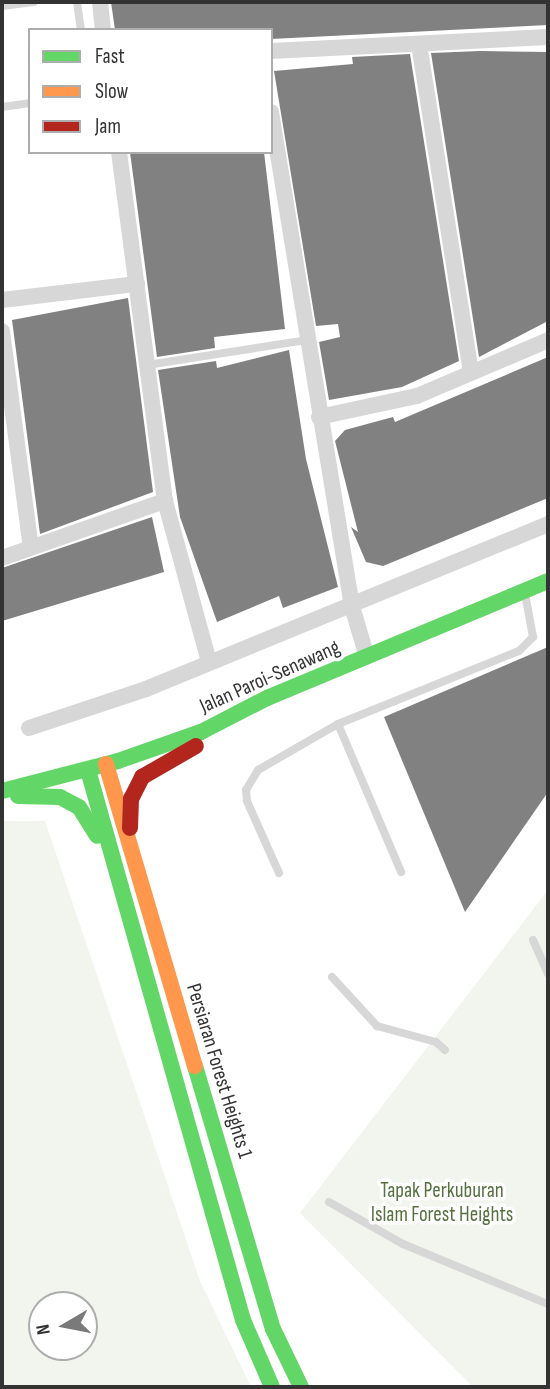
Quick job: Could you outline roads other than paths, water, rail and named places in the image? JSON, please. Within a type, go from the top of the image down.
[{"type":"street","points":[[100,2],[103,28]]},
{"type":"street","points":[[273,51],[548,37]]},
{"type":"street","points":[[419,44],[471,371]]},
{"type":"street","points":[[273,125],[351,603],[367,657]]},
{"type":"street","points":[[119,154],[165,501],[209,662]]},
{"type":"street","points":[[2,300],[136,284]]},
{"type":"street","points":[[2,331],[31,547]]},
{"type":"street","points":[[319,417],[417,397],[471,371],[548,340]]},
{"type":"street","points":[[2,558],[165,501]]},
{"type":"street","points":[[29,728],[209,662],[548,524]]},
{"type":"street","name":"Jalan Paroi-Senawang","points":[[2,791],[106,764],[201,732],[267,698],[548,581]]},
{"type":"street","points":[[133,855],[131,799],[142,777],[234,727],[267,698]]},
{"type":"street","name":"Persiaran Forest Heights 1","points":[[106,764],[274,1329],[301,1387]]},
{"type":"street","name":"Persiaran Forest Heights 1","points":[[88,769],[243,1320],[272,1387]]},
{"type":"street","points":[[2,798],[60,797],[79,807],[91,819],[125,908]]},
{"type":"lane","points":[[2,6],[34,2]]},
{"type":"lane","points":[[77,2],[81,28]]},
{"type":"lane","points":[[2,107],[28,103]]},
{"type":"lane","points":[[147,365],[306,340]]},
{"type":"lane","points":[[279,873],[247,801],[249,780],[268,761],[338,724],[519,651],[533,637],[524,591]]},
{"type":"lane","points":[[338,724],[401,873]]},
{"type":"lane","points":[[533,940],[548,974]]},
{"type":"lane","points":[[332,977],[377,1026],[436,1042],[445,1050]]},
{"type":"lane","points":[[329,1202],[403,1244],[548,1304]]},
{"type":"park label","name":"Tapak Perkuburan Islam Forest Heights","points":[[442,1203]]}]
